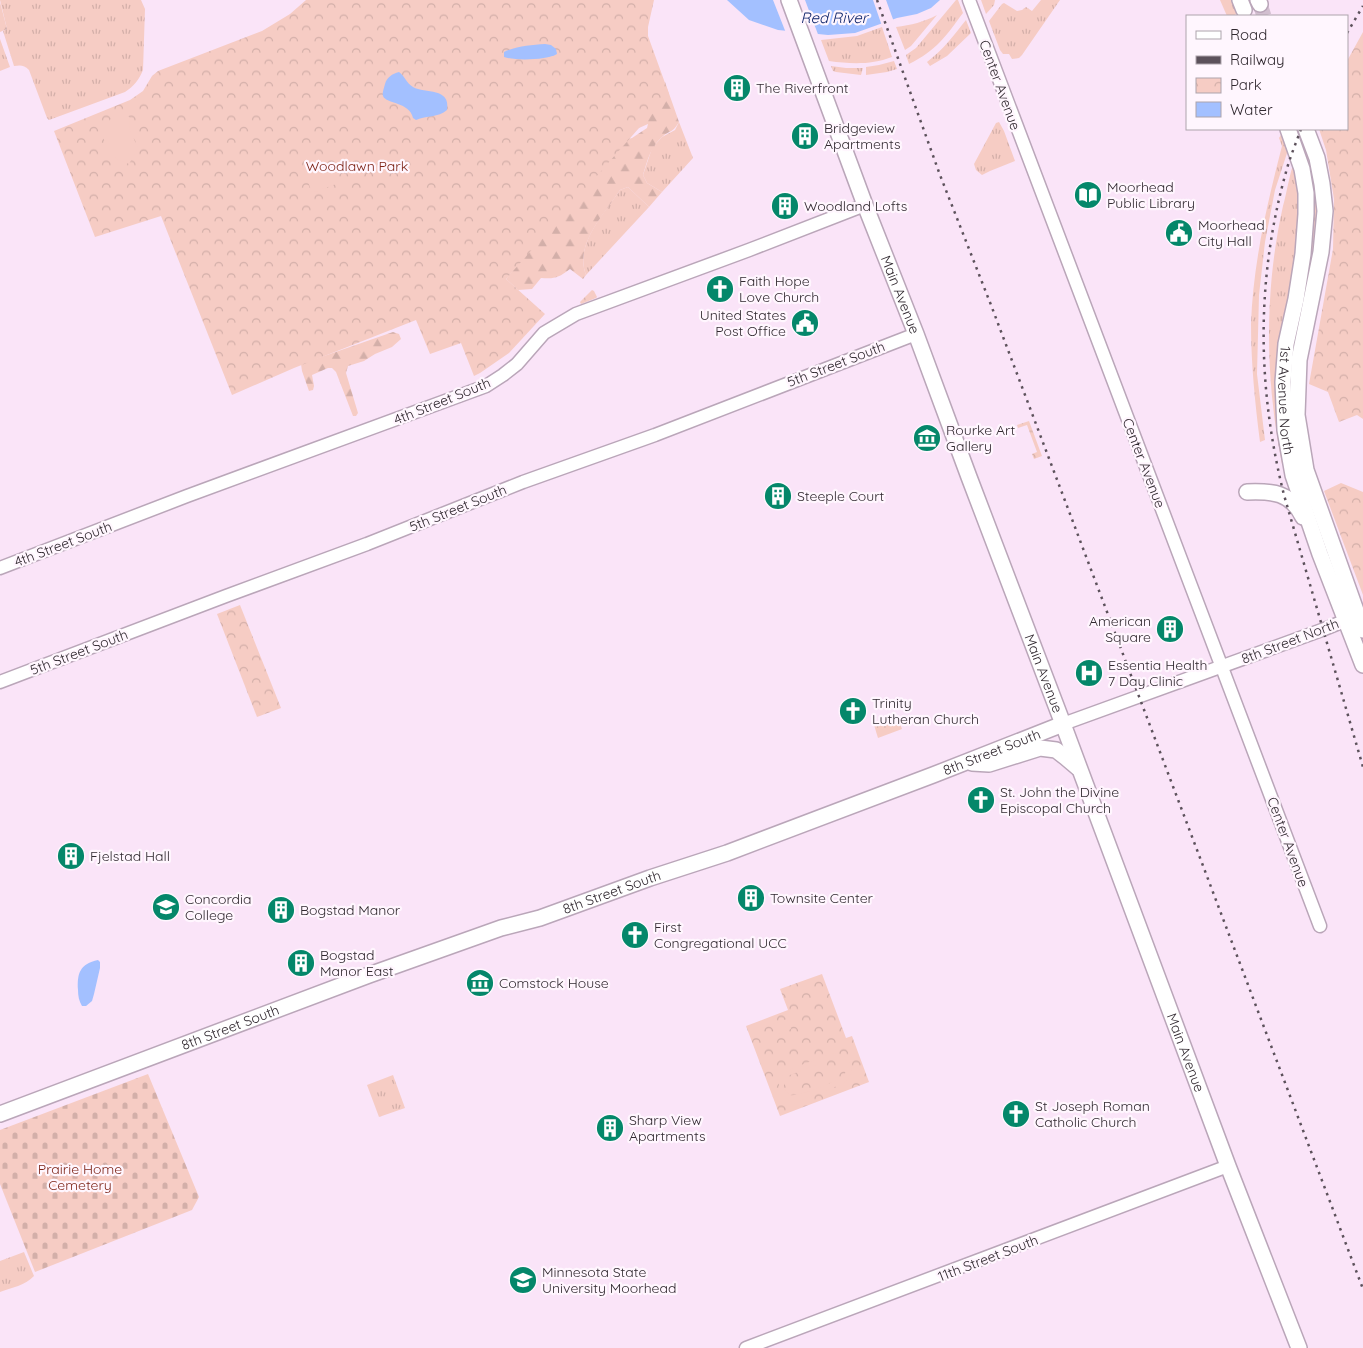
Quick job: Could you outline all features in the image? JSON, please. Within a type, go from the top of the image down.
[{"type":"main road","name":"Main Avenue","points":[[789,0],[865,205],[916,334],[1081,771],[1228,1166],[1299,1348]]},
{"type":"main road","name":"1st Avenue North","points":[[1288,130],[1302,169],[1306,207],[1303,254],[1286,344],[1283,382],[1285,430],[1293,475],[1320,554],[1351,618],[1363,630]]},
{"type":"main road","name":"1st Avenue North","points":[[1306,130],[1322,184],[1324,212],[1321,252],[1299,360],[1297,415],[1306,470],[1351,618],[1363,665]]},
{"type":"main road","points":[[1247,492],[1270,492],[1284,495],[1300,511],[1320,554]]},
{"type":"main road","name":"8th Street South","points":[[0,1114],[369,975],[501,928],[540,918],[650,878],[709,859],[1063,724]]},
{"type":"main road","points":[[965,762],[989,764],[1040,748],[1056,750],[1081,771]]},
{"type":"street","name":"Center Avenue","points":[[969,0],[1320,926]]},
{"type":"street","name":"4th Street South","points":[[0,568],[193,494],[486,386],[517,364],[544,333],[576,314],[865,205]]},
{"type":"street","name":"5th Street South","points":[[0,682],[367,544],[522,482],[656,435],[916,334]]},
{"type":"street","name":"8th Street North","points":[[1222,666],[1351,618]]},
{"type":"street","name":"8th Street South","points":[[1063,724],[1222,666]]},
{"type":"street","name":"11th Street South","points":[[746,1348],[1228,1166]]},
{"type":"green space","points":[[0,0],[141,0],[145,9],[143,70],[140,77],[125,92],[49,120],[29,70],[26,67],[14,66],[3,31],[7,29]]},
{"type":"green space","name":"Woodlawn Park","points":[[306,0],[654,0],[648,36],[669,94],[506,279],[545,314],[509,353],[474,376],[461,343],[430,354],[416,320],[294,368],[232,395],[161,216],[95,237],[54,131],[130,100],[143,91],[152,76],[158,71],[262,31],[290,14]]},
{"type":"green space","points":[[956,0],[958,0],[963,13],[934,48],[909,64],[906,55],[916,48]]},
{"type":"green space","points":[[981,0],[995,0],[994,5],[986,14]]},
{"type":"green space","points":[[1041,0],[1060,0],[1019,58],[1012,59],[1009,54],[1003,54],[989,21],[1004,3],[1017,11],[1026,7],[1032,11]]},
{"type":"green space","points":[[1220,0],[1234,0],[1239,13],[1227,15]]},
{"type":"green space","points":[[0,2],[7,29],[0,32]]},
{"type":"green space","points":[[937,15],[911,46],[905,50],[896,27],[917,23]]},
{"type":"green space","points":[[966,20],[971,33],[947,56],[930,66],[927,62],[953,37]]},
{"type":"green space","points":[[882,27],[892,57],[861,63],[829,61],[821,40],[857,36]]},
{"type":"green space","points":[[1363,32],[1363,419],[1357,415],[1339,422],[1328,392],[1309,384],[1333,249],[1334,199],[1326,150],[1319,130],[1348,130],[1348,59]]},
{"type":"green space","points":[[0,39],[10,67],[0,71]]},
{"type":"green space","points":[[894,61],[897,69],[866,75],[866,67]]},
{"type":"green space","points":[[831,66],[863,68],[861,75],[836,72],[833,71]]},
{"type":"green space","points":[[665,82],[679,122],[654,146],[643,175],[647,183],[662,192],[649,207],[628,187],[620,190],[599,219],[588,241],[584,252],[583,263],[586,275],[583,279],[570,269],[556,277],[541,278],[532,289],[518,290],[506,279],[617,142],[632,138],[647,128],[648,124],[639,128]]},
{"type":"green space","points":[[123,110],[130,118],[129,128],[138,148],[129,164],[113,157],[104,140],[103,132],[113,115]]},
{"type":"green space","points":[[679,122],[693,158],[662,192],[647,183],[643,175],[652,148],[662,137],[675,130]]},
{"type":"green space","points":[[999,122],[1015,161],[982,175],[976,170],[974,164],[996,123]]},
{"type":"green space","points":[[1282,133],[1288,150],[1275,190],[1265,242],[1259,295],[1257,374],[1265,440],[1260,442],[1252,353],[1252,302],[1262,234],[1282,146],[1279,138]]},
{"type":"green space","points":[[1303,139],[1308,151],[1317,189],[1319,229],[1297,350],[1291,356],[1311,245],[1313,215],[1300,146]]},
{"type":"green space","points":[[1294,162],[1300,188],[1284,464],[1282,464],[1272,400],[1269,335],[1270,303],[1272,270],[1277,238]]},
{"type":"green space","points":[[330,167],[336,184],[312,193],[306,176]]},
{"type":"green space","points":[[628,187],[649,207],[586,275],[583,263],[584,252],[593,230],[620,190]]},
{"type":"green space","points":[[592,290],[597,297],[581,304],[580,302]]},
{"type":"green space","points":[[393,332],[399,334],[401,339],[392,347],[364,361],[348,366],[346,373],[358,413],[356,416],[353,416],[336,372],[332,368],[312,375],[314,386],[313,390],[309,391],[301,364]]},
{"type":"green space","points":[[1029,421],[1042,456],[1034,459],[1032,454],[1037,452],[1027,425],[1018,428],[1017,425]]},
{"type":"green space","points":[[1341,483],[1363,492],[1363,595],[1324,491]]},
{"type":"green space","points":[[240,605],[281,708],[257,717],[217,614]]},
{"type":"green space","points":[[897,716],[902,729],[878,738],[874,725]]},
{"type":"green space","points":[[822,974],[846,1038],[852,1036],[869,1082],[780,1116],[746,1026],[788,1010],[780,989]]},
{"type":"green space","points":[[787,1019],[791,1029],[777,1034],[773,1024]]},
{"type":"green space","points":[[830,1054],[842,1055],[850,1062],[850,1076],[842,1084],[800,1101],[788,1100],[779,1091],[779,1078],[788,1070]],"holes":[[[832,1059],[840,1060],[846,1066],[845,1074],[836,1081],[795,1095],[790,1095],[784,1089],[784,1081],[790,1075]]]},
{"type":"green space","name":"Prairie Home Cemetery","points":[[148,1074],[199,1197],[192,1210],[35,1272],[0,1184],[0,1130]]},
{"type":"green space","points":[[393,1075],[405,1108],[379,1117],[367,1085]]},
{"type":"green space","points":[[24,1252],[34,1276],[23,1284],[0,1292],[0,1261]]},
{"type":"water","name":"Red River","points":[[727,0],[940,0],[931,8],[917,14],[897,18],[855,33],[828,35],[778,30],[749,20]]},
{"type":"water","points":[[551,45],[556,49],[557,54],[546,58],[531,59],[504,57],[504,52],[514,48]]},
{"type":"water","points":[[399,72],[413,87],[441,94],[447,103],[447,110],[444,113],[416,120],[403,106],[385,99],[383,93],[387,79]]},
{"type":"water","points":[[98,960],[100,968],[92,1001],[86,1006],[82,1006],[78,994],[79,974],[87,964]]},
{"type":"pier","points":[[773,0],[805,0],[819,37],[786,33]]},
{"type":"pier","points":[[873,0],[886,0],[894,22],[882,26]]},
{"type":"tunnel","points":[[1260,4],[1264,15]]},
{"type":"railway","points":[[877,0],[940,175],[991,305],[1363,1289]]},
{"type":"railway","points":[[1348,31],[1363,6]]},
{"type":"railway","points":[[1301,130],[1286,172],[1269,252],[1265,293],[1265,374],[1275,455],[1284,495],[1363,767]]},
{"type":"place","name":"The Riverfront","points":[[737,88]]},
{"type":"place","name":"Bridgeview Apartments","points":[[805,136]]},
{"type":"place","name":"Moorhead Public Library","points":[[1088,195]]},
{"type":"place","name":"Woodland Lofts","points":[[785,206]]},
{"type":"place","name":"Moorhead City Hall","points":[[1179,233]]},
{"type":"place","name":"Faith Hope Love Church","points":[[720,289]]},
{"type":"place","name":"United States Post Office","points":[[805,323]]},
{"type":"place","name":"Rourke Art Gallery","points":[[927,438]]},
{"type":"place","name":"Steeple Court","points":[[778,496]]},
{"type":"place","name":"American Square","points":[[1170,629]]},
{"type":"place","name":"Essentia Health 7 Day Clinic","points":[[1089,673]]},
{"type":"place","name":"Trinity Lutheran Church","points":[[853,711]]},
{"type":"place","name":"St. John the Divine Episcopal Church","points":[[981,800]]},
{"type":"place","name":"Fjelstad Hall","points":[[71,856]]},
{"type":"place","name":"Townsite Center","points":[[751,898]]},
{"type":"place","name":"Concordia College","points":[[166,907]]},
{"type":"place","name":"Bogstad Manor","points":[[281,910]]},
{"type":"place","name":"First Congregational UCC","points":[[635,935]]},
{"type":"place","name":"Bogstad Manor East","points":[[301,963]]},
{"type":"place","name":"Comstock House","points":[[480,983]]},
{"type":"place","name":"St Joseph Roman Catholic Church","points":[[1016,1114]]},
{"type":"place","name":"Sharp View Apartments","points":[[610,1128]]},
{"type":"place","name":"Minnesota State University Moorhead","points":[[523,1280]]}]
